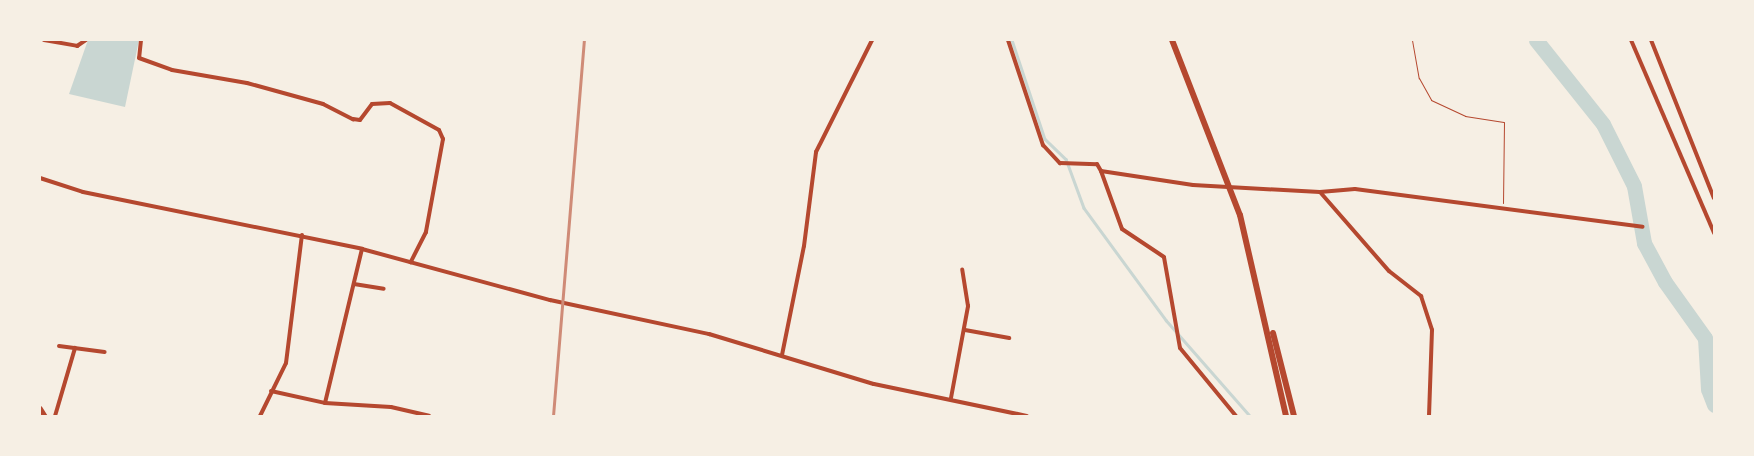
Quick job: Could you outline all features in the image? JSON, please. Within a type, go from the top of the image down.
[{"type":"highway","points":[[1172,40],[1232,190],[1294,416]]},
{"type":"highway","points":[[1260,294],[1286,416]]},
{"type":"street","points":[[44,40],[77,46],[86,40]]},
{"type":"street","points":[[141,40],[141,59],[172,70],[247,83],[323,104],[353,119],[360,120],[372,104],[390,103],[439,130],[444,139],[426,232],[411,262]]},
{"type":"street","points":[[782,355],[804,246],[816,152],[872,40]]},
{"type":"street","points":[[1008,40],[1040,141],[1065,163],[1071,161],[1097,164],[1122,229],[1164,257],[1179,330],[1180,348],[1236,416]]},
{"type":"street","points":[[1631,40],[1714,233]]},
{"type":"street","points":[[1651,40],[1714,198]]},
{"type":"street","points":[[1101,171],[1167,182],[1320,192],[1355,189],[1502,211],[1642,227]]},
{"type":"street","points":[[40,178],[83,192],[302,235],[782,355],[874,384],[952,398],[1027,416]]},
{"type":"street","points":[[1320,192],[1389,271],[1421,296],[1432,330],[1429,416]]},
{"type":"street","points":[[260,416],[286,363],[302,235]]},
{"type":"street","points":[[325,402],[362,250]]},
{"type":"street","points":[[952,398],[968,306],[962,269]]},
{"type":"street","points":[[354,284],[384,289]]},
{"type":"street","points":[[965,330],[1009,338]]},
{"type":"street","points":[[59,346],[105,352]]},
{"type":"street","points":[[55,416],[75,348]]},
{"type":"street","points":[[271,392],[325,402],[392,407],[429,416]]},
{"type":"street","points":[[40,408],[45,416]]},
{"type":"path","points":[[1412,40],[1417,71],[1431,100],[1465,116],[1504,122],[1502,211]]},
{"type":"shaded area","points":[[88,40],[139,40],[125,107],[69,94]]},
{"type":"waterway","points":[[1012,40],[1045,139],[1066,159],[1084,208],[1166,320],[1250,416]]},
{"type":"waterway","points":[[1536,40],[1603,124],[1634,186],[1644,243],[1665,282],[1705,338],[1708,389],[1714,405]]},
{"type":"railway","points":[[553,416],[584,40]]}]
